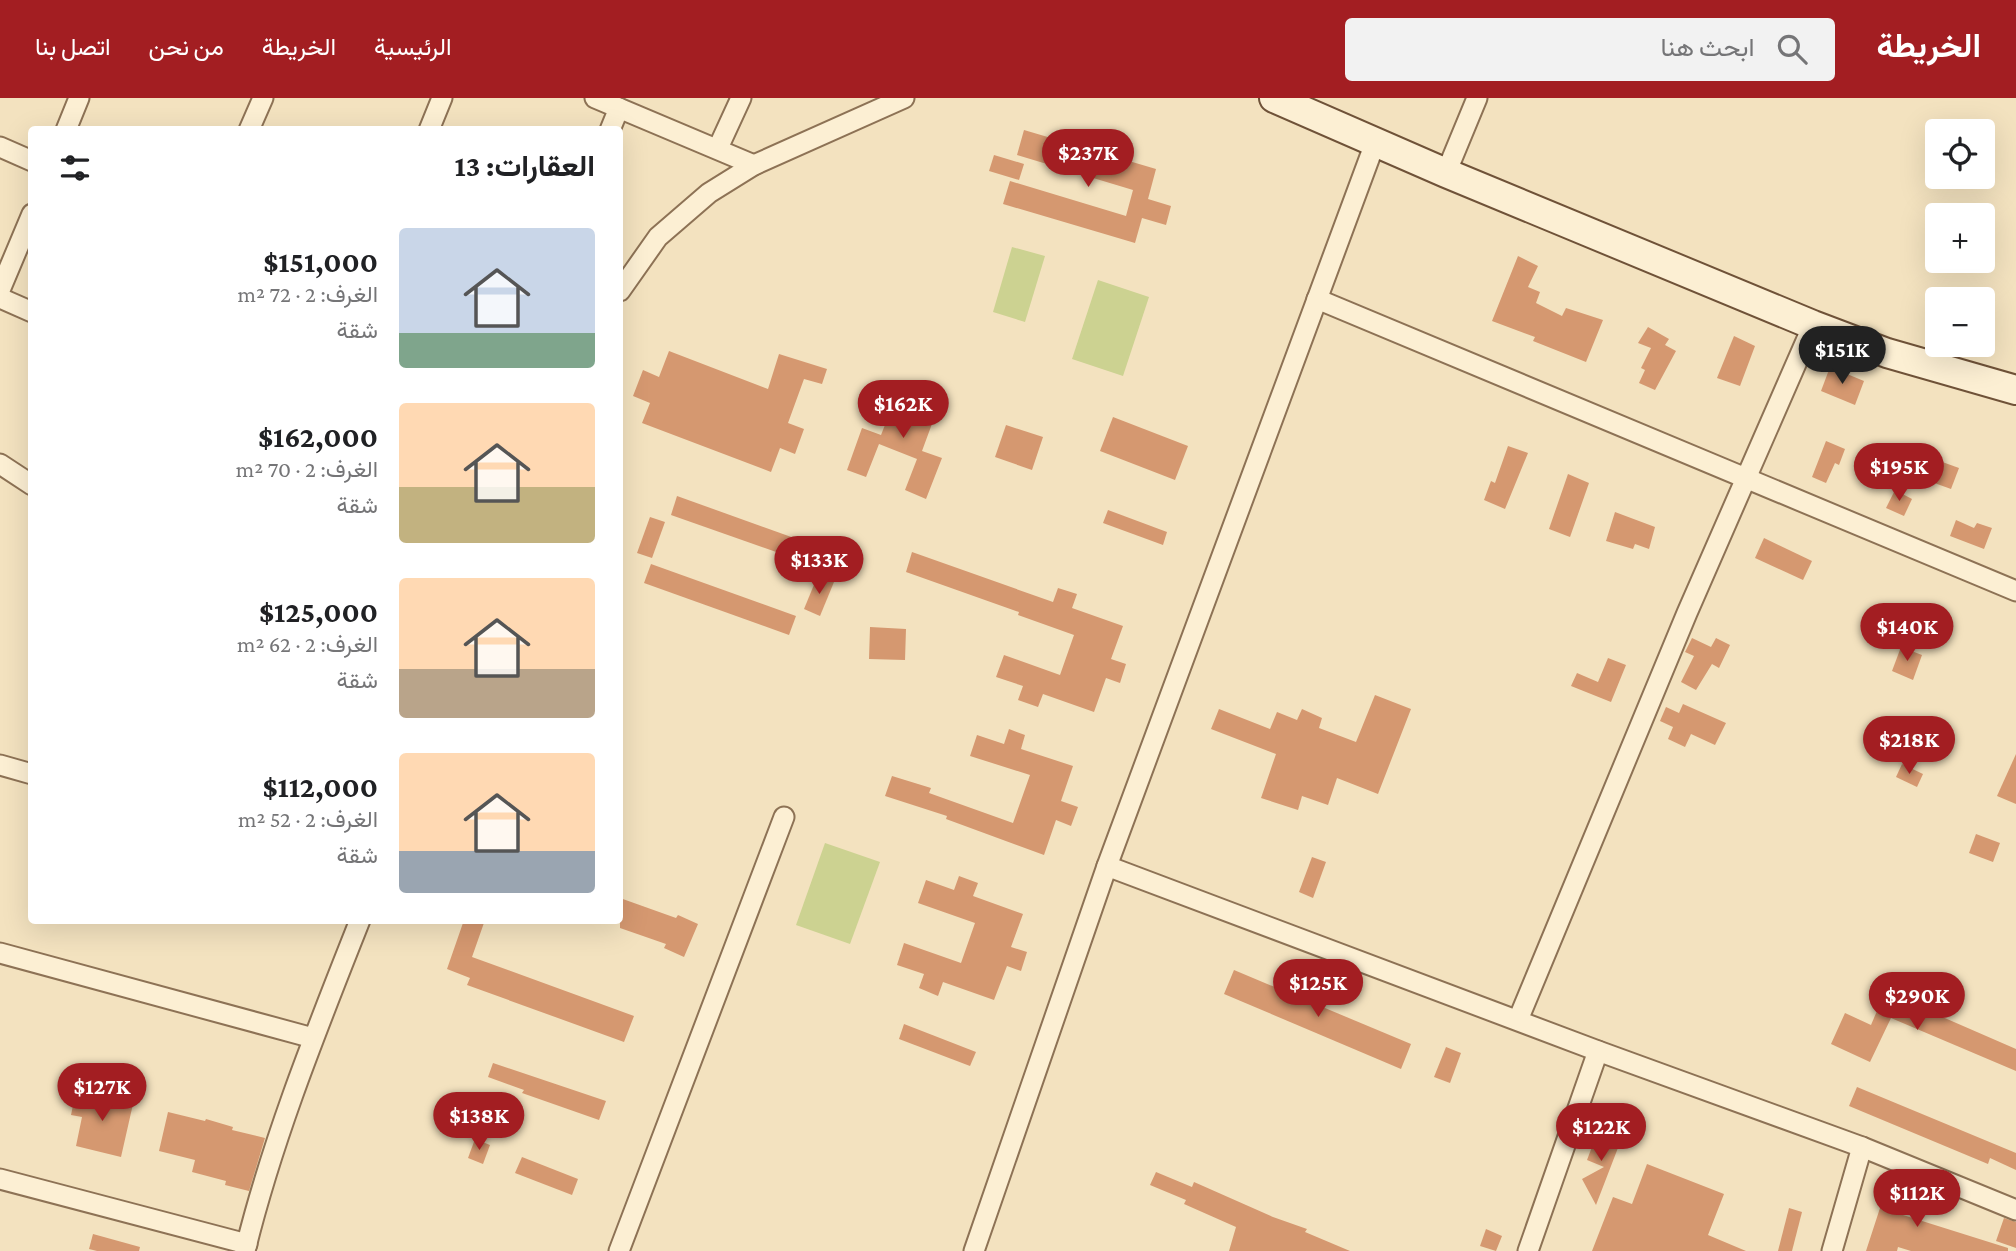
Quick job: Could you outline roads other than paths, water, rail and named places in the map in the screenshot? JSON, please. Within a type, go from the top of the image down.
[{"type":"street","points":[[68,126],[79,98]]},
{"type":"street","points":[[251,126],[263,98]]},
{"type":"street","points":[[431,126],[442,98]]},
{"type":"street","points":[[595,98],[754,165]]},
{"type":"street","points":[[718,148],[741,98]]},
{"type":"street","points":[[623,287],[658,237],[709,193],[754,165],[904,98]]},
{"type":"street","points":[[1274,98],[1446,173],[1813,325],[1887,353],[2016,390]]},
{"type":"street","points":[[1446,173],[1473,102]]},
{"type":"street","points":[[612,126],[619,108]]},
{"type":"street","points":[[974,1251],[1107,866],[1376,142]]},
{"type":"street","points":[[0,147],[28,159]]},
{"type":"street","points":[[0,290],[28,224]]},
{"type":"street","points":[[0,298],[28,310]]},
{"type":"street","points":[[1317,299],[2016,591]]},
{"type":"street","points":[[1518,1020],[1745,478],[1813,325]]},
{"type":"street","points":[[0,464],[28,482]]},
{"type":"street","points":[[0,765],[28,773]]},
{"type":"street","points":[[619,1251],[784,817]]},
{"type":"street","points":[[1107,866],[1598,1051],[1862,1147],[2016,1210]]},
{"type":"street","points":[[0,1180],[246,1247],[265,1174],[313,1038],[358,924]]},
{"type":"street","points":[[0,953],[313,1038]]},
{"type":"street","points":[[1528,1251],[1598,1051]]},
{"type":"street","points":[[1832,1251],[1862,1147]]}]
